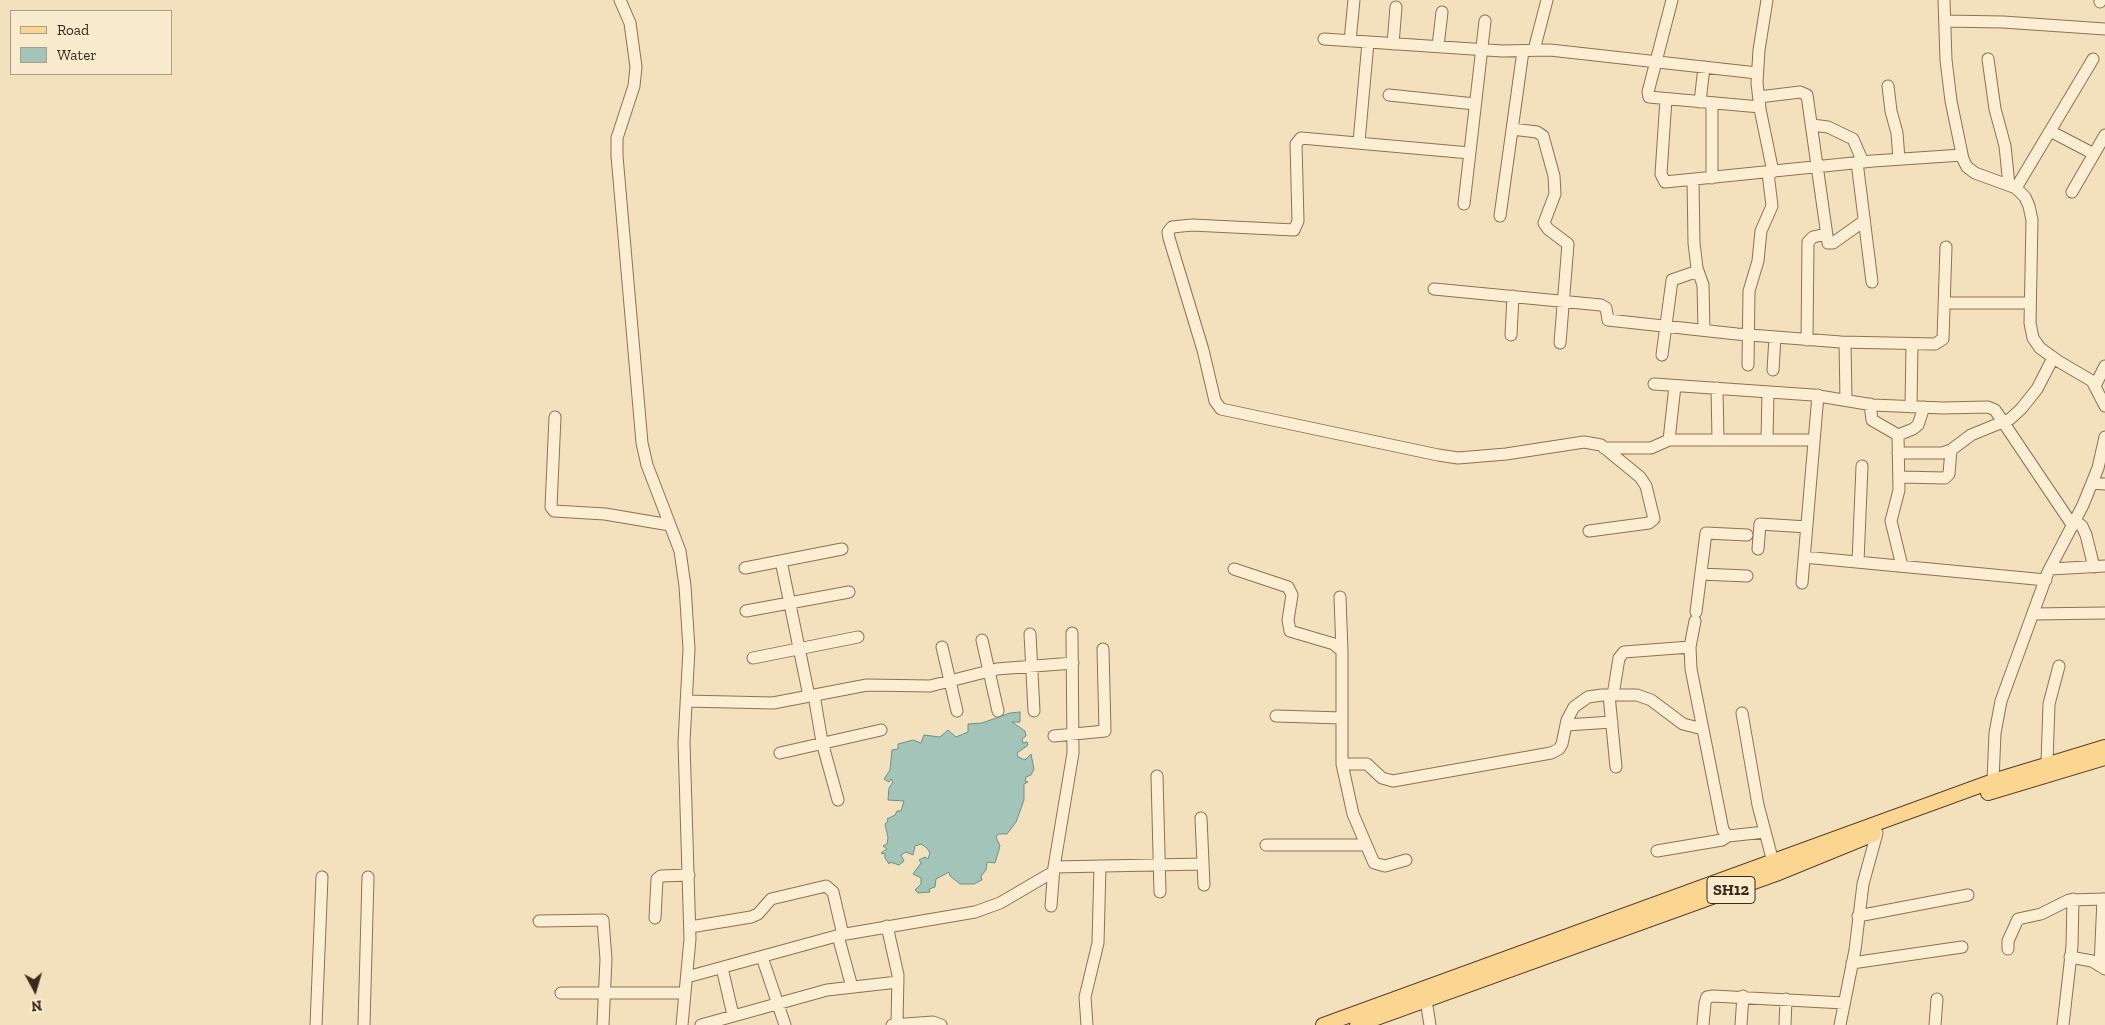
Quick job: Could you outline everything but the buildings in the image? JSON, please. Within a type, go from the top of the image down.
[{"type":"main road","points":[[1323,1025],[1994,781],[2047,763],[2105,756]]},
{"type":"main road","name":"SH12","points":[[1357,1025],[1776,874],[1877,833],[1994,790],[2105,756]]},
{"type":"street","points":[[620,0],[630,23],[636,67],[634,86],[617,138],[617,156],[641,434],[647,465],[680,551],[685,586],[689,649],[684,742],[690,927],[682,1025]]},
{"type":"street","points":[[1350,41],[1354,0]]},
{"type":"street","points":[[1500,216],[1512,129],[1528,51],[1547,0]]},
{"type":"street","points":[[1672,0],[1649,97],[1712,103],[1759,102],[1804,92],[1807,95],[1812,125],[1828,243],[1833,243],[1864,221]]},
{"type":"street","points":[[1748,365],[1750,291],[1758,261],[1761,231],[1772,206],[1771,173],[1759,102],[1757,73],[1767,0]]},
{"type":"street","points":[[1944,0],[1946,60],[1950,101],[1962,154],[1967,167],[1975,173],[2012,187],[2025,197],[2032,220],[2030,323],[2033,338],[2040,348],[2053,358],[2096,384],[2105,406]]},
{"type":"street","points":[[1393,44],[1396,7]]},
{"type":"street","points":[[1438,46],[1442,12]]},
{"type":"street","points":[[1464,204],[1485,21]]},
{"type":"street","points":[[1946,21],[2002,22],[2105,29]]},
{"type":"street","points":[[1324,39],[1482,49],[1550,50],[1757,73]]},
{"type":"street","points":[[1359,142],[1368,42]]},
{"type":"street","points":[[1988,59],[1995,109],[2005,146],[2012,187]]},
{"type":"street","points":[[2012,187],[2050,131],[2093,59]]},
{"type":"street","points":[[1700,102],[1704,67]]},
{"type":"street","points":[[1888,86],[1892,116],[1897,133],[1899,159]]},
{"type":"street","points":[[1389,95],[1475,104]]},
{"type":"street","points":[[1666,99],[1662,178],[1669,183],[1860,162],[1962,154]]},
{"type":"street","points":[[1712,103],[1712,178]]},
{"type":"street","points":[[1812,125],[1828,127],[1853,140],[1860,162],[1864,221],[1872,282]]},
{"type":"street","points":[[1512,129],[1537,132],[1543,136],[1556,189],[1544,223],[1548,229],[1568,244],[1560,343]]},
{"type":"street","points":[[2050,131],[2094,154]]},
{"type":"street","points":[[2072,192],[2105,135]]},
{"type":"street","points":[[1470,153],[1310,138],[1297,140],[1298,221],[1294,230],[1192,225],[1172,227],[1168,232],[1184,293],[1203,350],[1217,406],[1221,409],[1243,414],[1458,458],[1506,454],[1584,442],[1604,448],[1651,448],[1669,440],[1814,440]]},
{"type":"street","points":[[1693,180],[1694,243],[1702,285],[1704,330]]},
{"type":"street","points":[[1807,340],[1808,242],[1813,237],[1826,234]]},
{"type":"street","points":[[1434,289],[1604,306],[1608,320],[1748,335],[1846,343],[1912,344],[1941,342],[1946,247]]},
{"type":"street","points":[[1662,355],[1664,326],[1672,280],[1698,271]]},
{"type":"street","points":[[1511,335],[1513,296]]},
{"type":"street","points":[[1944,303],[2030,303]]},
{"type":"street","points":[[1773,370],[1775,337]]},
{"type":"street","points":[[1846,343],[1846,400]]},
{"type":"street","points":[[1911,407],[1912,344]]},
{"type":"street","points":[[1898,453],[1942,453],[1951,450],[1971,435],[2003,423],[2037,389],[2053,358]]},
{"type":"street","points":[[2096,384],[2105,366]]},
{"type":"street","points":[[1654,384],[1818,395],[1870,404],[1911,407],[1988,406],[1995,410],[2074,523],[2084,530],[2101,568],[2048,574],[1902,566],[1804,557]]},
{"type":"street","points":[[1669,440],[1675,386]]},
{"type":"street","points":[[1717,388],[1718,440]]},
{"type":"street","points":[[1767,440],[1768,392]]},
{"type":"street","points":[[1802,583],[1818,395]]},
{"type":"street","points":[[1870,404],[1872,420],[1898,435]]},
{"type":"street","points":[[1898,435],[1918,425],[1924,407]]},
{"type":"street","points":[[555,417],[552,507],[554,511],[605,514],[670,525]]},
{"type":"street","points":[[1898,435],[1900,477],[1891,521],[1902,566]]},
{"type":"street","points":[[1994,781],[1994,733],[2001,701],[2048,574],[2092,483],[2105,437]]},
{"type":"street","points":[[1589,531],[1649,523],[1654,519],[1646,486],[1640,477],[1604,448]]},
{"type":"street","points":[[1900,477],[1945,478],[1949,474],[1951,450]]},
{"type":"street","points":[[1858,562],[1862,466]]},
{"type":"street","points":[[2092,483],[2105,484]]},
{"type":"street","points":[[1758,549],[1760,524],[1807,527]]},
{"type":"street","points":[[1728,836],[1723,830],[1691,669],[1690,648],[1696,616],[1706,533],[1747,535]]},
{"type":"street","points":[[745,568],[842,549]]},
{"type":"street","points":[[782,561],[799,650],[838,800]]},
{"type":"street","points":[[1234,569],[1288,587],[1292,595],[1288,620],[1290,630],[1334,644],[1342,651]]},
{"type":"street","points":[[1701,574],[1747,576]]},
{"type":"street","points":[[746,611],[849,592]]},
{"type":"street","points":[[1340,598],[1342,764],[1353,814],[1374,863],[1380,866],[1406,860]]},
{"type":"street","points":[[2033,614],[2105,613]]},
{"type":"street","points":[[1051,906],[1054,870],[1074,734],[1072,632]]},
{"type":"street","points":[[1030,634],[1034,711]]},
{"type":"street","points":[[753,658],[799,650],[858,636]]},
{"type":"street","points":[[982,640],[998,711]]},
{"type":"street","points":[[942,647],[957,711]]},
{"type":"street","points":[[1616,767],[1611,695],[1618,658],[1624,652],[1690,648]]},
{"type":"street","points":[[1054,736],[1105,731],[1103,649]]},
{"type":"street","points":[[686,701],[773,703],[867,685],[923,687],[988,671],[1073,663]]},
{"type":"street","points":[[2047,763],[2049,704],[2059,666]]},
{"type":"street","points":[[1342,764],[1366,764],[1382,778],[1393,780],[1551,753],[1562,744],[1566,725],[1574,707],[1588,697],[1637,695],[1651,700],[1683,724],[1703,729]]},
{"type":"street","points":[[1742,713],[1758,805],[1773,862]]},
{"type":"street","points":[[1276,716],[1342,718]]},
{"type":"street","points":[[1566,725],[1612,722]]},
{"type":"street","points":[[780,753],[881,730]]},
{"type":"street","points":[[1157,776],[1160,892]]},
{"type":"street","points":[[1201,818],[1204,885]]},
{"type":"street","points":[[1657,850],[1722,840],[1728,836],[1765,832]]},
{"type":"street","points":[[1840,1025],[1852,963],[1863,884],[1877,833]]},
{"type":"street","points":[[1266,845],[1366,846]]},
{"type":"street","points":[[686,977],[840,935],[986,909],[1000,903],[1054,870],[1100,866],[1203,864]]},
{"type":"street","points":[[1087,1025],[1085,997],[1098,943],[1100,866]]},
{"type":"street","points":[[655,918],[657,879],[661,876],[689,875]]},
{"type":"street","points":[[316,1025],[322,877]]},
{"type":"street","points":[[364,1025],[368,877]]},
{"type":"street","points":[[690,927],[752,917],[758,914],[770,899],[826,886],[833,892],[840,935],[852,987]]},
{"type":"street","points":[[1858,916],[1968,895]]},
{"type":"street","points":[[2062,1025],[2070,957],[2073,899]]},
{"type":"street","points":[[2008,949],[2011,933],[2018,919],[2041,914],[2063,901],[2073,899],[2104,899],[2102,968]]},
{"type":"street","points":[[539,921],[603,920],[606,959],[603,1025]]},
{"type":"street","points":[[887,926],[898,982],[894,1024],[933,1022],[941,1025]]},
{"type":"street","points":[[1852,963],[1962,947]]},
{"type":"street","points":[[762,957],[784,1025]]},
{"type":"street","points":[[2070,957],[2092,961],[2102,968]]},
{"type":"street","points":[[722,968],[733,1015]]},
{"type":"street","points":[[701,1025],[827,990],[898,982]]},
{"type":"street","points":[[561,993],[685,993]]},
{"type":"street","points":[[1703,1025],[1707,998],[1742,996],[1844,1003]]},
{"type":"street","points":[[1741,1025],[1742,996]]},
{"type":"street","points":[[1785,1025],[1786,999]]},
{"type":"street","points":[[1935,1025],[1937,999]]},
{"type":"street","points":[[1426,1000],[1430,1025]]},
{"type":"water","points":[[1020,712],[1020,722],[1012,722],[1025,731],[1026,736],[1022,739],[1023,743],[1027,742],[1028,745],[1017,753],[1018,757],[1025,760],[1031,754],[1034,769],[1031,775],[1026,777],[1025,781],[1028,782],[1024,784],[1024,800],[1016,822],[1007,834],[998,834],[996,837],[1000,846],[995,863],[987,862],[986,870],[981,876],[982,880],[974,884],[960,884],[950,876],[949,872],[936,879],[935,887],[929,889],[930,892],[918,893],[915,890],[921,884],[921,878],[913,874],[921,863],[919,860],[925,857],[928,859],[930,853],[927,848],[921,844],[915,846],[913,855],[906,852],[901,855],[904,861],[899,865],[890,862],[889,864],[885,854],[881,853],[887,849],[883,846],[887,844],[888,838],[885,824],[888,821],[887,819],[895,815],[897,811],[901,811],[904,801],[888,800],[889,788],[893,782],[891,779],[889,782],[884,779],[890,770],[892,750],[898,749],[898,744],[913,740],[921,743],[924,735],[940,737],[948,730],[956,737],[968,732],[968,724],[982,723],[1010,713]]}]
